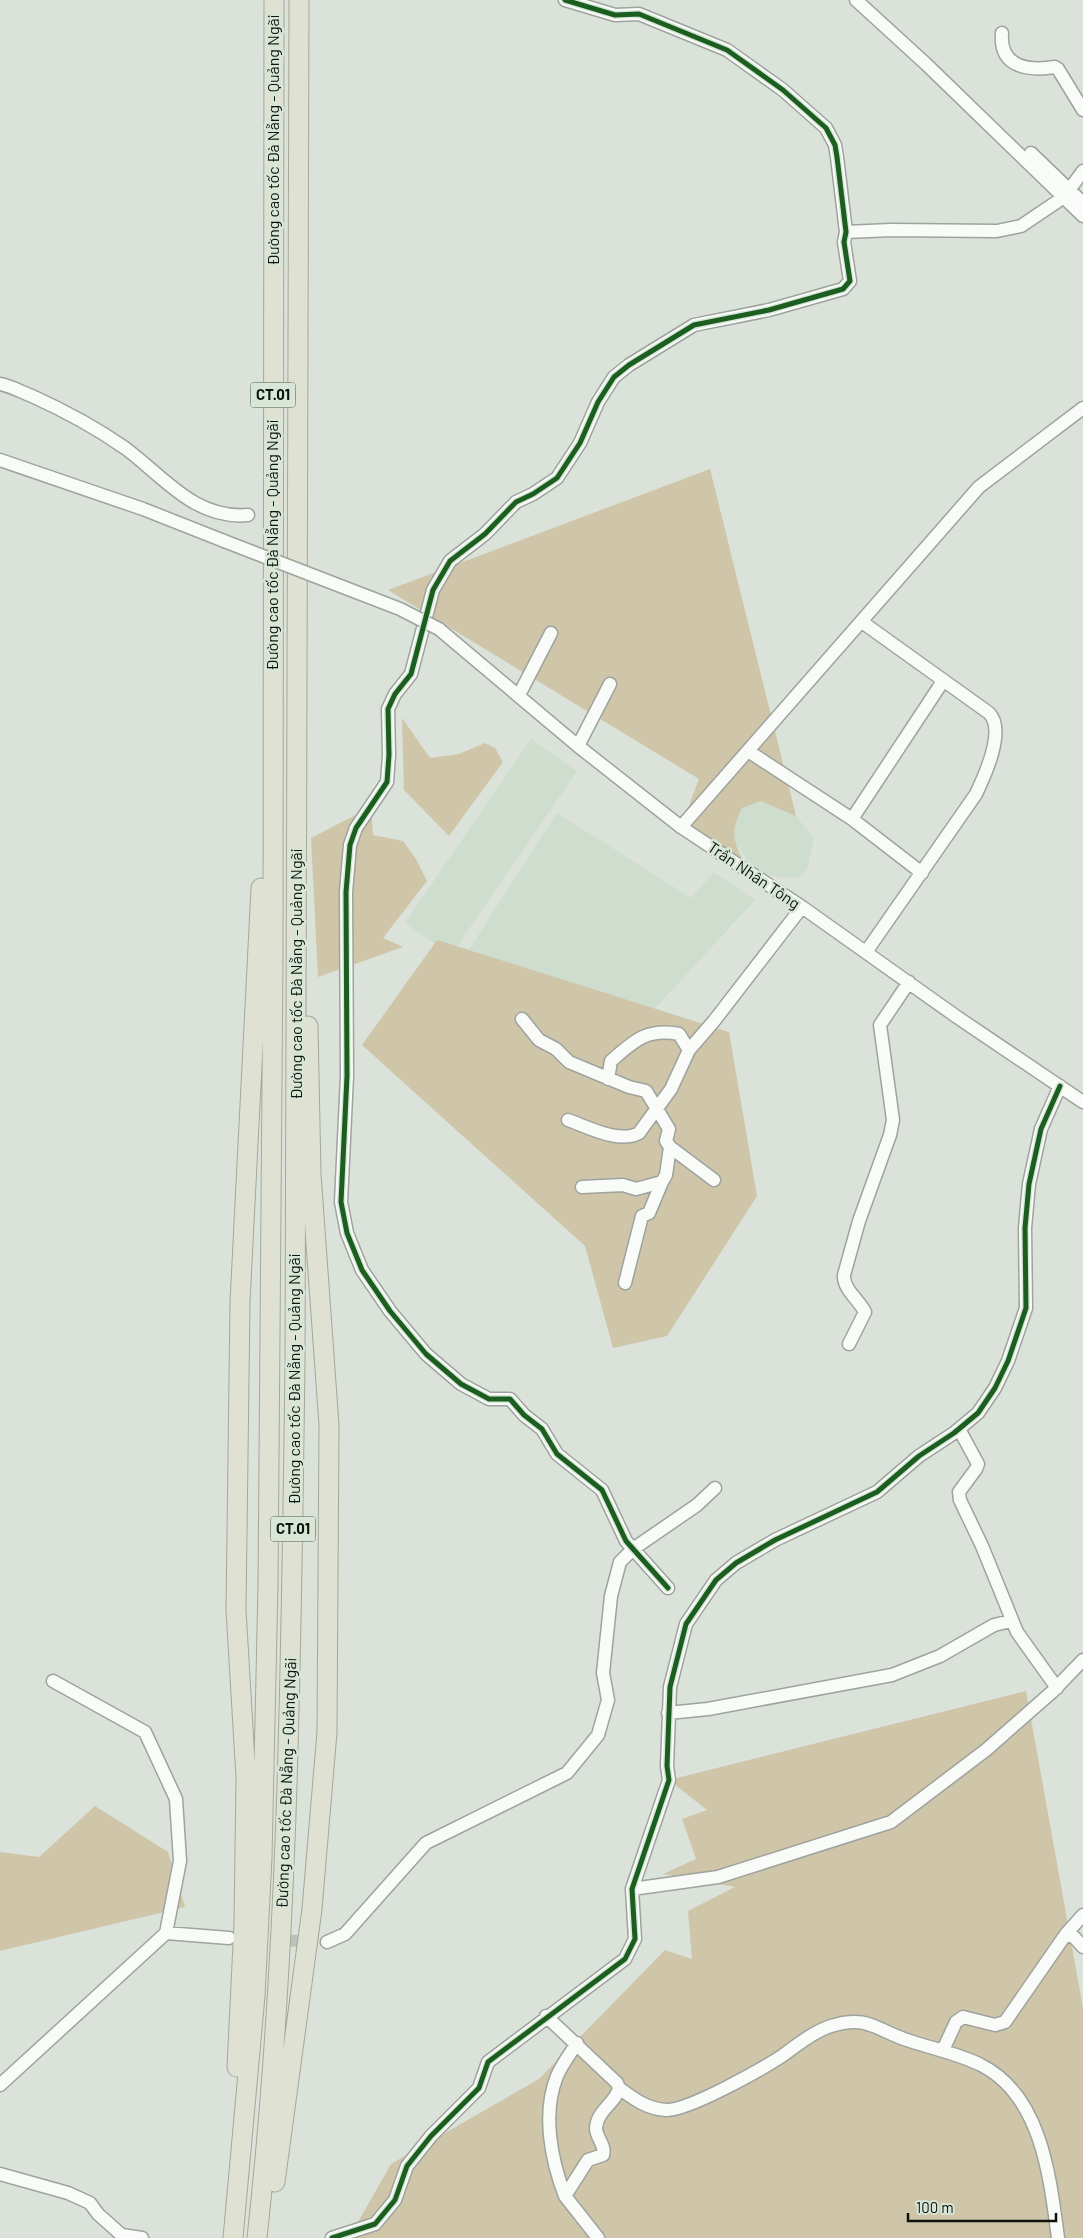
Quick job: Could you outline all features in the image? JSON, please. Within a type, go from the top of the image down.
[{"type":"highway","name":"Đường cao tốc Đà Nẵng - Quảng Ngãi","points":[[232,2238],[255,1996],[262,1858],[270,1355],[268,791],[272,633],[274,0]]},
{"type":"highway","name":"Đường cao tốc Đà Nẵng - Quảng Ngãi","points":[[258,2238],[271,2089],[285,1857],[295,1363],[301,817],[298,702],[300,0]]},
{"type":"highway","points":[[267,2238],[312,1909],[327,1732],[329,1425],[311,1174],[301,817]]},
{"type":"highway","points":[[232,2238],[244,1923],[246,1778],[236,1610],[240,1302],[268,829]]},
{"type":"street","points":[[566,0],[615,15],[639,14],[712,44],[741,59],[783,90],[826,128],[831,136],[837,157],[846,232],[844,242],[850,280],[848,286],[843,289],[768,310],[694,325],[629,365],[608,385],[580,442],[557,478],[533,494],[516,502],[485,534],[450,561],[433,590],[411,674],[395,694],[388,709],[389,755],[387,782],[356,828],[350,845],[346,892],[347,1076],[341,1202],[353,1252],[362,1270],[390,1311],[426,1354],[461,1384],[489,1400],[510,1399],[524,1415],[542,1429],[557,1454],[602,1490],[618,1526],[634,1549],[668,1588]]},
{"type":"street","points":[[856,0],[1067,193],[1083,203]]},
{"type":"street","points":[[866,0],[1067,193],[1083,216]]},
{"type":"street","points":[[1002,33],[1003,49],[1009,58],[1028,69],[1055,67],[1058,69],[1083,110]]},
{"type":"street","points":[[846,232],[907,230],[997,231],[1021,226],[1067,193],[1083,171]]},
{"type":"street","points":[[0,384],[67,412],[102,432],[147,466],[178,494],[196,504],[216,513],[248,515]]},
{"type":"street","points":[[681,827],[979,487],[1083,408]]},
{"type":"street","name":"Trần Nhân Tông","points":[[0,460],[143,509],[400,609],[439,629],[578,746],[681,827],[802,907],[1083,1102]]},
{"type":"street","points":[[862,622],[989,713],[994,718],[996,730],[988,767],[976,794],[866,952]]},
{"type":"street","points":[[519,695],[551,633]]},
{"type":"street","points":[[852,819],[943,681]]},
{"type":"street","points":[[578,746],[610,684]]},
{"type":"street","points":[[748,751],[852,819],[922,873]]},
{"type":"street","points":[[568,1120],[618,1137],[632,1137],[639,1133],[671,1089],[689,1050],[714,1021],[802,907]]},
{"type":"street","points":[[849,1344],[865,1312],[845,1284],[844,1276],[859,1221],[888,1143],[893,1120],[880,1025],[908,982]]},
{"type":"street","points":[[522,1019],[539,1040],[556,1049],[569,1062],[629,1088],[646,1091],[669,1130],[666,1141],[670,1147],[714,1180]]},
{"type":"street","points":[[608,1079],[611,1061],[635,1040],[660,1030],[679,1034],[689,1050]]},
{"type":"street","points":[[332,2238],[375,2224],[394,2200],[407,2166],[431,2136],[479,2088],[488,2062],[546,2016],[625,1959],[635,1939],[632,1889],[669,1780],[668,1713],[670,1686],[686,1624],[716,1580],[752,1552],[877,1492],[919,1456],[959,1429],[978,1413],[995,1388],[1008,1362],[1026,1308],[1025,1228],[1029,1184],[1041,1129],[1060,1086]]},
{"type":"street","points":[[625,1283],[642,1216],[649,1214],[666,1175],[670,1147]]},
{"type":"street","points":[[582,1187],[623,1185],[636,1189],[662,1182]]},
{"type":"street","points":[[959,1429],[978,1464],[959,1492],[960,1500],[982,1546],[1011,1621],[1029,1650],[1057,1688]]},
{"type":"street","points":[[327,1942],[345,1934],[426,1843],[567,1772],[598,1735],[608,1700],[604,1673],[611,1596],[620,1562],[634,1549],[716,1488]]},
{"type":"street","points":[[668,1713],[708,1709],[892,1675],[940,1656],[994,1624],[1011,1621]]},
{"type":"street","points":[[632,1889],[718,1877],[891,1822],[986,1750],[1057,1688],[1083,1660]]},
{"type":"street","points":[[0,2085],[166,1933],[180,1862],[176,1799],[145,1732],[53,1681]]},
{"type":"street","points":[[943,2050],[956,2022],[963,2017],[995,2025],[1005,2022],[1066,1934],[1083,1915]]},
{"type":"street","points":[[166,1933],[229,1938]]},
{"type":"street","points":[[1066,1934],[1074,1937],[1083,1947]]},
{"type":"street","points":[[546,2016],[617,2083],[619,2088],[651,2108],[668,2110],[683,2107],[771,2063],[824,2029],[852,2022],[869,2023],[893,2035],[973,2061],[992,2072],[1029,2112],[1043,2148],[1058,2238]]},
{"type":"street","points":[[576,2043],[556,2078],[550,2114],[553,2162],[565,2196],[598,2238]]},
{"type":"street","points":[[565,2196],[588,2160],[596,2155],[603,2155],[604,2149],[596,2130],[600,2114],[619,2088]]},
{"type":"street","points":[[0,2174],[68,2193],[90,2203],[98,2214],[123,2237],[142,2238]]},
{"type":"shaded area","points":[[710,469],[796,816],[761,801],[742,808],[734,834],[743,861],[681,827],[699,779],[388,590]]},
{"type":"shaded area","points":[[402,718],[430,758],[459,754],[485,743],[495,748],[503,762],[449,836],[404,790]]},
{"type":"shaded area","points":[[531,739],[577,771],[451,955],[405,923]]},
{"type":"shaded area","points":[[761,801],[789,807],[814,839],[807,869],[799,877],[782,878],[757,871],[734,842],[733,828],[742,808]]},
{"type":"shaded area","points":[[371,807],[373,835],[403,841],[416,859],[427,881],[383,938],[403,947],[318,977],[311,838]]},
{"type":"shaded area","points":[[557,813],[691,898],[714,872],[755,900],[635,1030],[468,951]]},
{"type":"shaded area","points":[[437,940],[729,1032],[757,1196],[667,1336],[613,1348],[585,1246],[362,1045]]},
{"type":"shaded area","points":[[1026,1691],[1083,2008],[1083,2238],[349,2238],[391,2164],[539,2079],[665,1950],[692,1959],[688,1911],[735,1887],[663,1874],[696,1859],[682,1819],[707,1810],[669,1780]]},
{"type":"shaded area","points":[[95,1806],[168,1852],[185,1907],[0,1951],[0,1852],[39,1857]]},
{"type":"tunnel","points":[[252,1939],[327,1942]]},
{"type":"cycle path","points":[[565,0],[615,15],[639,14],[727,50],[783,90],[826,128],[835,145],[837,157],[846,232],[844,242],[850,281],[843,289],[769,310],[694,325],[629,365],[614,377],[598,402],[580,443],[557,478],[533,494],[516,502],[485,534],[450,561],[433,590],[411,674],[395,694],[388,709],[389,755],[387,782],[356,828],[350,845],[346,892],[347,1076],[341,1202],[347,1233],[362,1270],[390,1311],[426,1354],[461,1384],[489,1399],[510,1399],[524,1415],[542,1429],[557,1454],[602,1490],[626,1541],[668,1588]]},
{"type":"cycle path","points":[[332,2238],[375,2224],[395,2200],[407,2166],[431,2136],[479,2088],[488,2062],[625,1959],[635,1939],[632,1889],[669,1780],[667,1766],[670,1687],[686,1624],[716,1580],[736,1563],[775,1540],[877,1492],[919,1456],[954,1433],[978,1413],[995,1388],[1008,1361],[1026,1308],[1025,1228],[1029,1184],[1041,1129],[1060,1086]]}]
